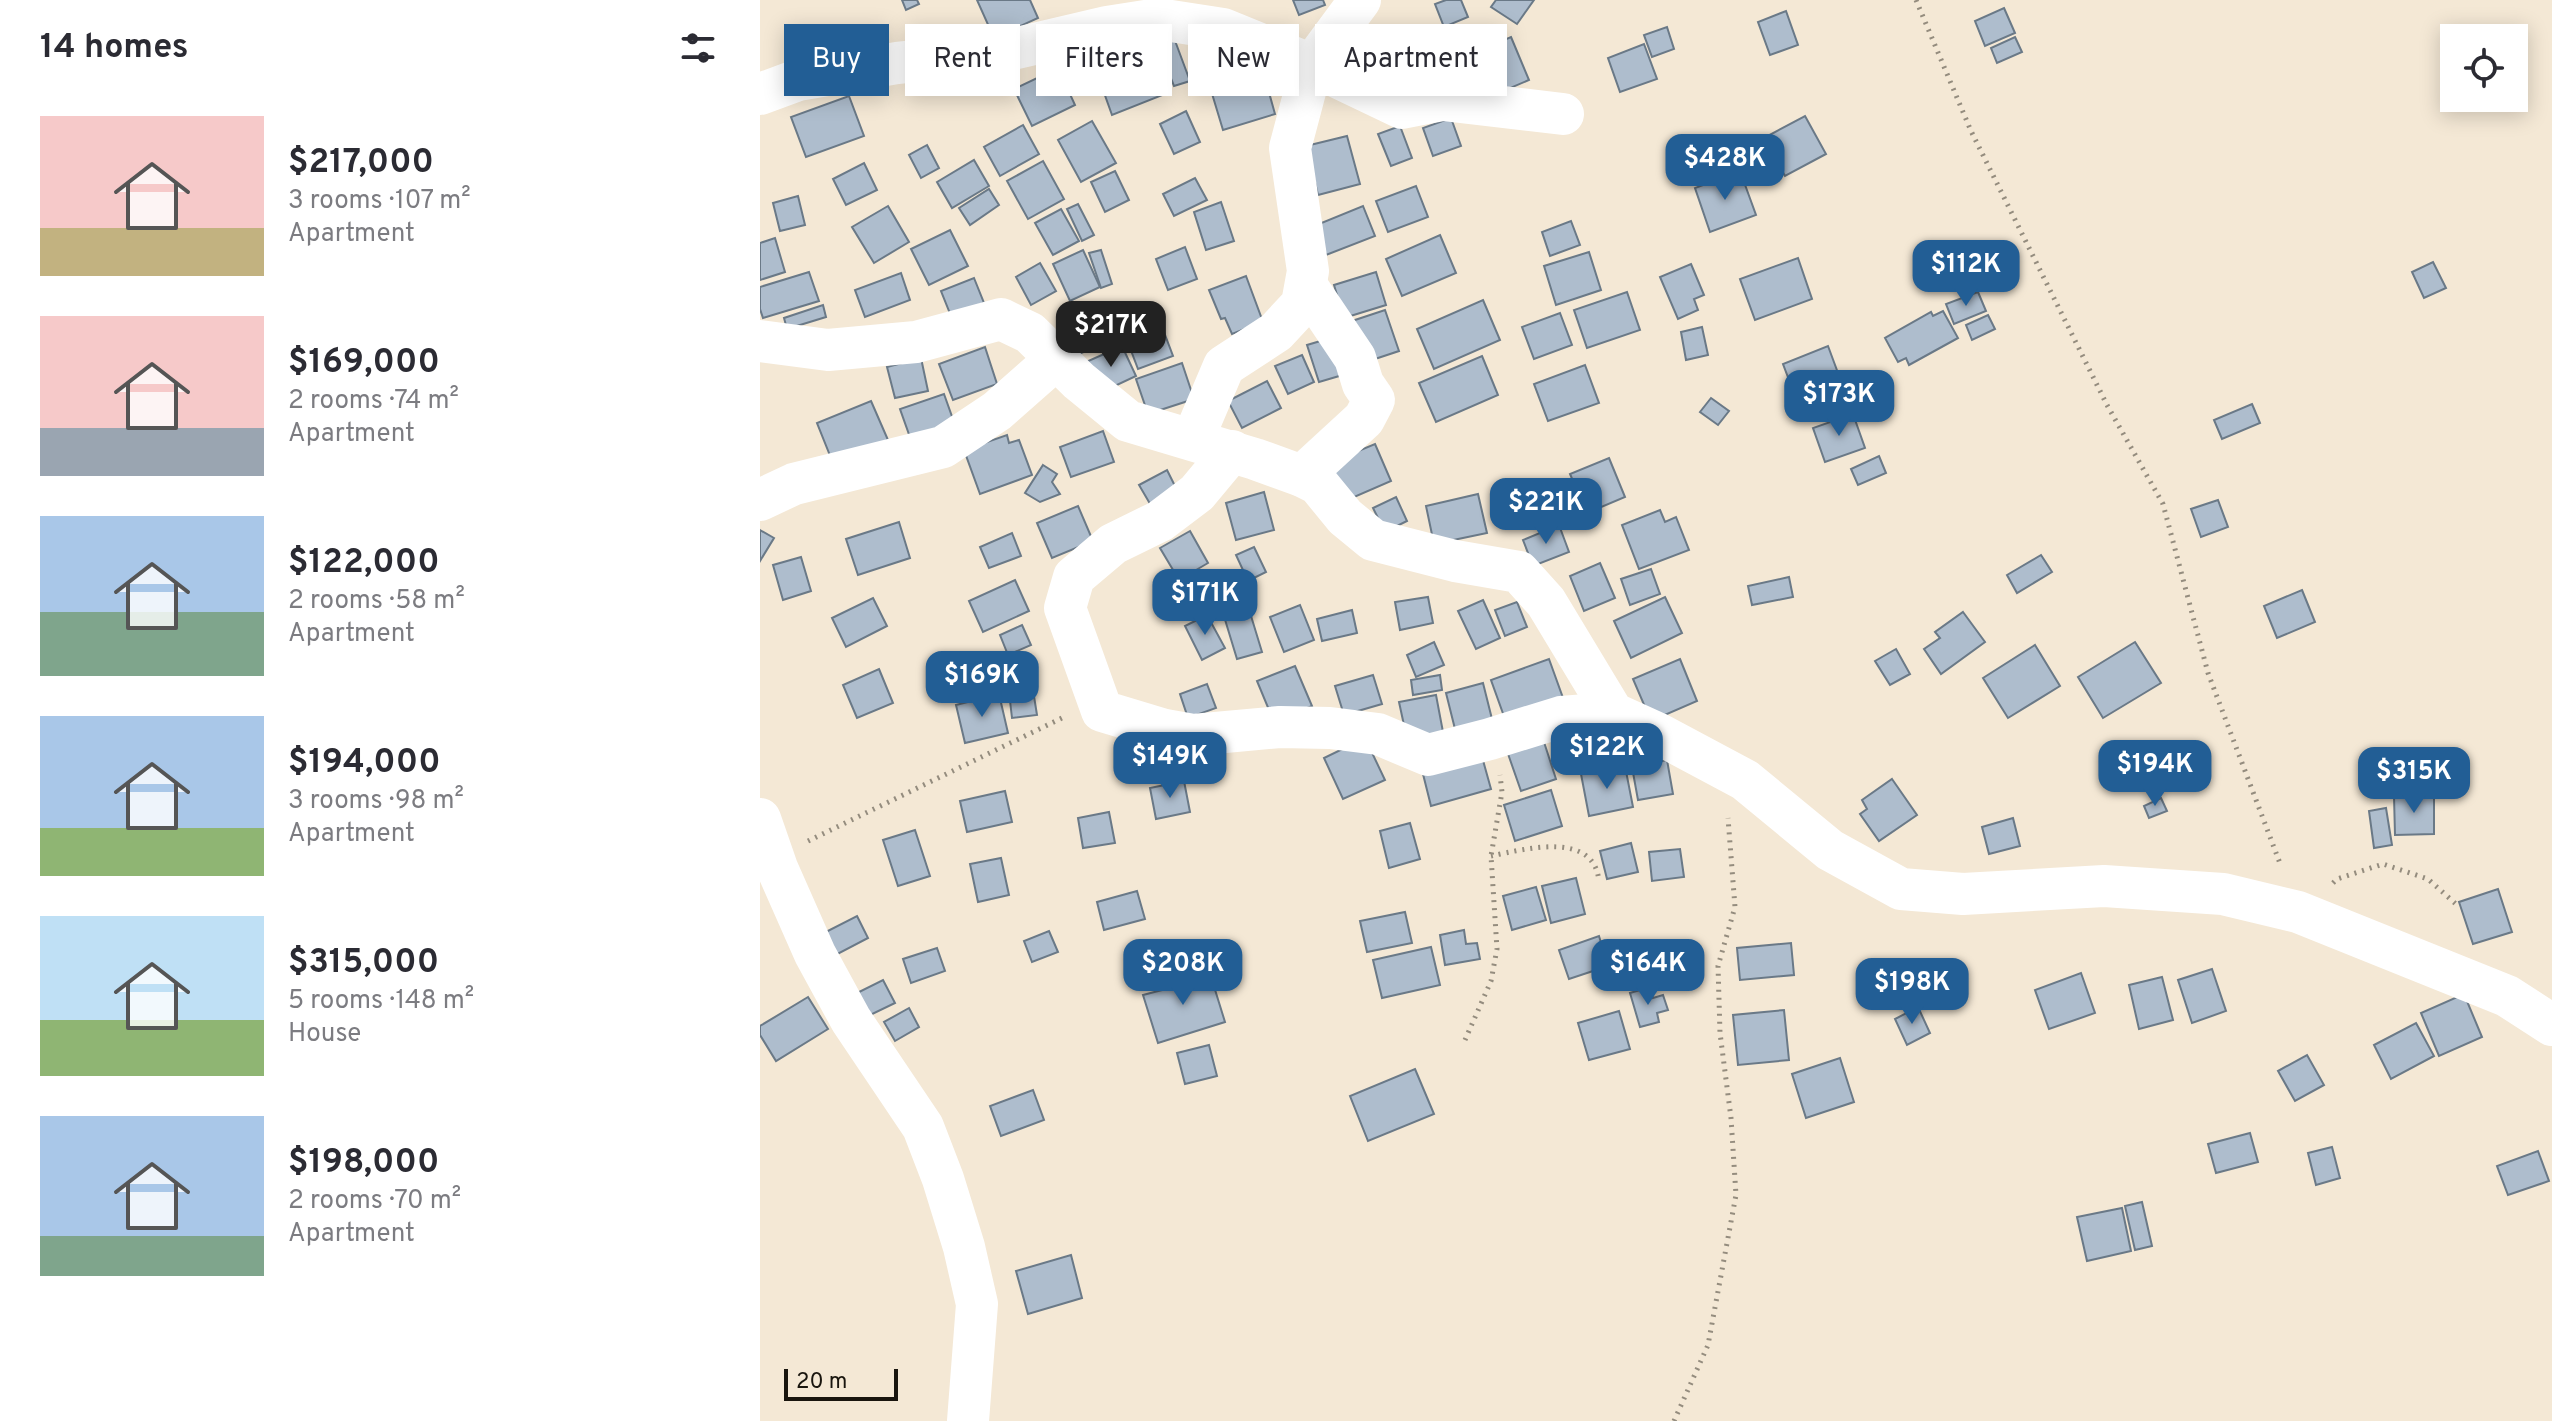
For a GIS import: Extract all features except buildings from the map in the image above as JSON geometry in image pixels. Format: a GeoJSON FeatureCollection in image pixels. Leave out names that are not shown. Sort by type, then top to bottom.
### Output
{"type":"FeatureCollection","features":[{"type":"Feature","properties":{"kind":"street"},"geometry":{"type":"LineString","coordinates":[[1360,0],[1312,65],[1290,148],[1308,271],[1302,304],[1276,332],[1224,366],[1212,445],[1197,493],[1160,521],[1113,544],[1074,577],[1065,608],[1102,711],[1193,735],[1280,727],[1342,729],[1378,734],[1428,755],[1561,717],[1613,713],[1745,780],[1830,850],[1901,889],[1963,894],[2104,886],[2223,894],[2298,912],[2507,996],[2552,1025]]}},
{"type":"Feature","properties":{"kind":"street"},"geometry":{"type":"LineString","coordinates":[[760,94],[798,80],[897,63],[1000,52],[1107,27],[1141,8],[1223,29],[1312,65],[1402,108],[1443,100],[1563,114]]}},
{"type":"Feature","properties":{"kind":"street"},"geometry":{"type":"LineString","coordinates":[[1302,476],[1364,419],[1374,400],[1363,384],[1355,358],[1306,285]]}},
{"type":"Feature","properties":{"kind":"street"},"geometry":{"type":"LineString","coordinates":[[760,341],[828,350],[916,342],[1001,319],[1030,333],[1128,421],[1212,445],[1302,476],[1318,484],[1345,517],[1373,540],[1455,561],[1519,572],[1546,602],[1613,713]]}},
{"type":"Feature","properties":{"kind":"street"},"geometry":{"type":"LineString","coordinates":[[760,500],[794,484],[943,447],[997,411],[1056,359]]}},
{"type":"Feature","properties":{"kind":"street"},"geometry":{"type":"LineString","coordinates":[[760,819],[773,858],[815,954],[851,1020],[923,1127],[943,1179],[964,1247],[977,1304],[968,1421]]}},
{"type":"Feature","properties":{"kind":"path"},"geometry":{"type":"LineString","coordinates":[[1916,0],[1971,131],[2107,405],[2163,504],[2208,673],[2298,912],[2337,879],[2383,864],[2428,879],[2457,905]]}},
{"type":"Feature","properties":{"kind":"path"},"geometry":{"type":"LineString","coordinates":[[773,858],[1063,717],[1102,711]]}},
{"type":"Feature","properties":{"kind":"path"},"geometry":{"type":"LineString","coordinates":[[1465,1040],[1491,981],[1497,949],[1491,856],[1502,792],[1490,739]]}},
{"type":"Feature","properties":{"kind":"path"},"geometry":{"type":"LineString","coordinates":[[1674,1421],[1708,1345],[1736,1195],[1719,1006],[1718,966],[1735,907],[1725,769]]}},
{"type":"Feature","properties":{"kind":"path"},"geometry":{"type":"LineString","coordinates":[[1491,856],[1527,848],[1553,846],[1572,849],[1592,859],[1598,869],[1599,882]]}}]}
